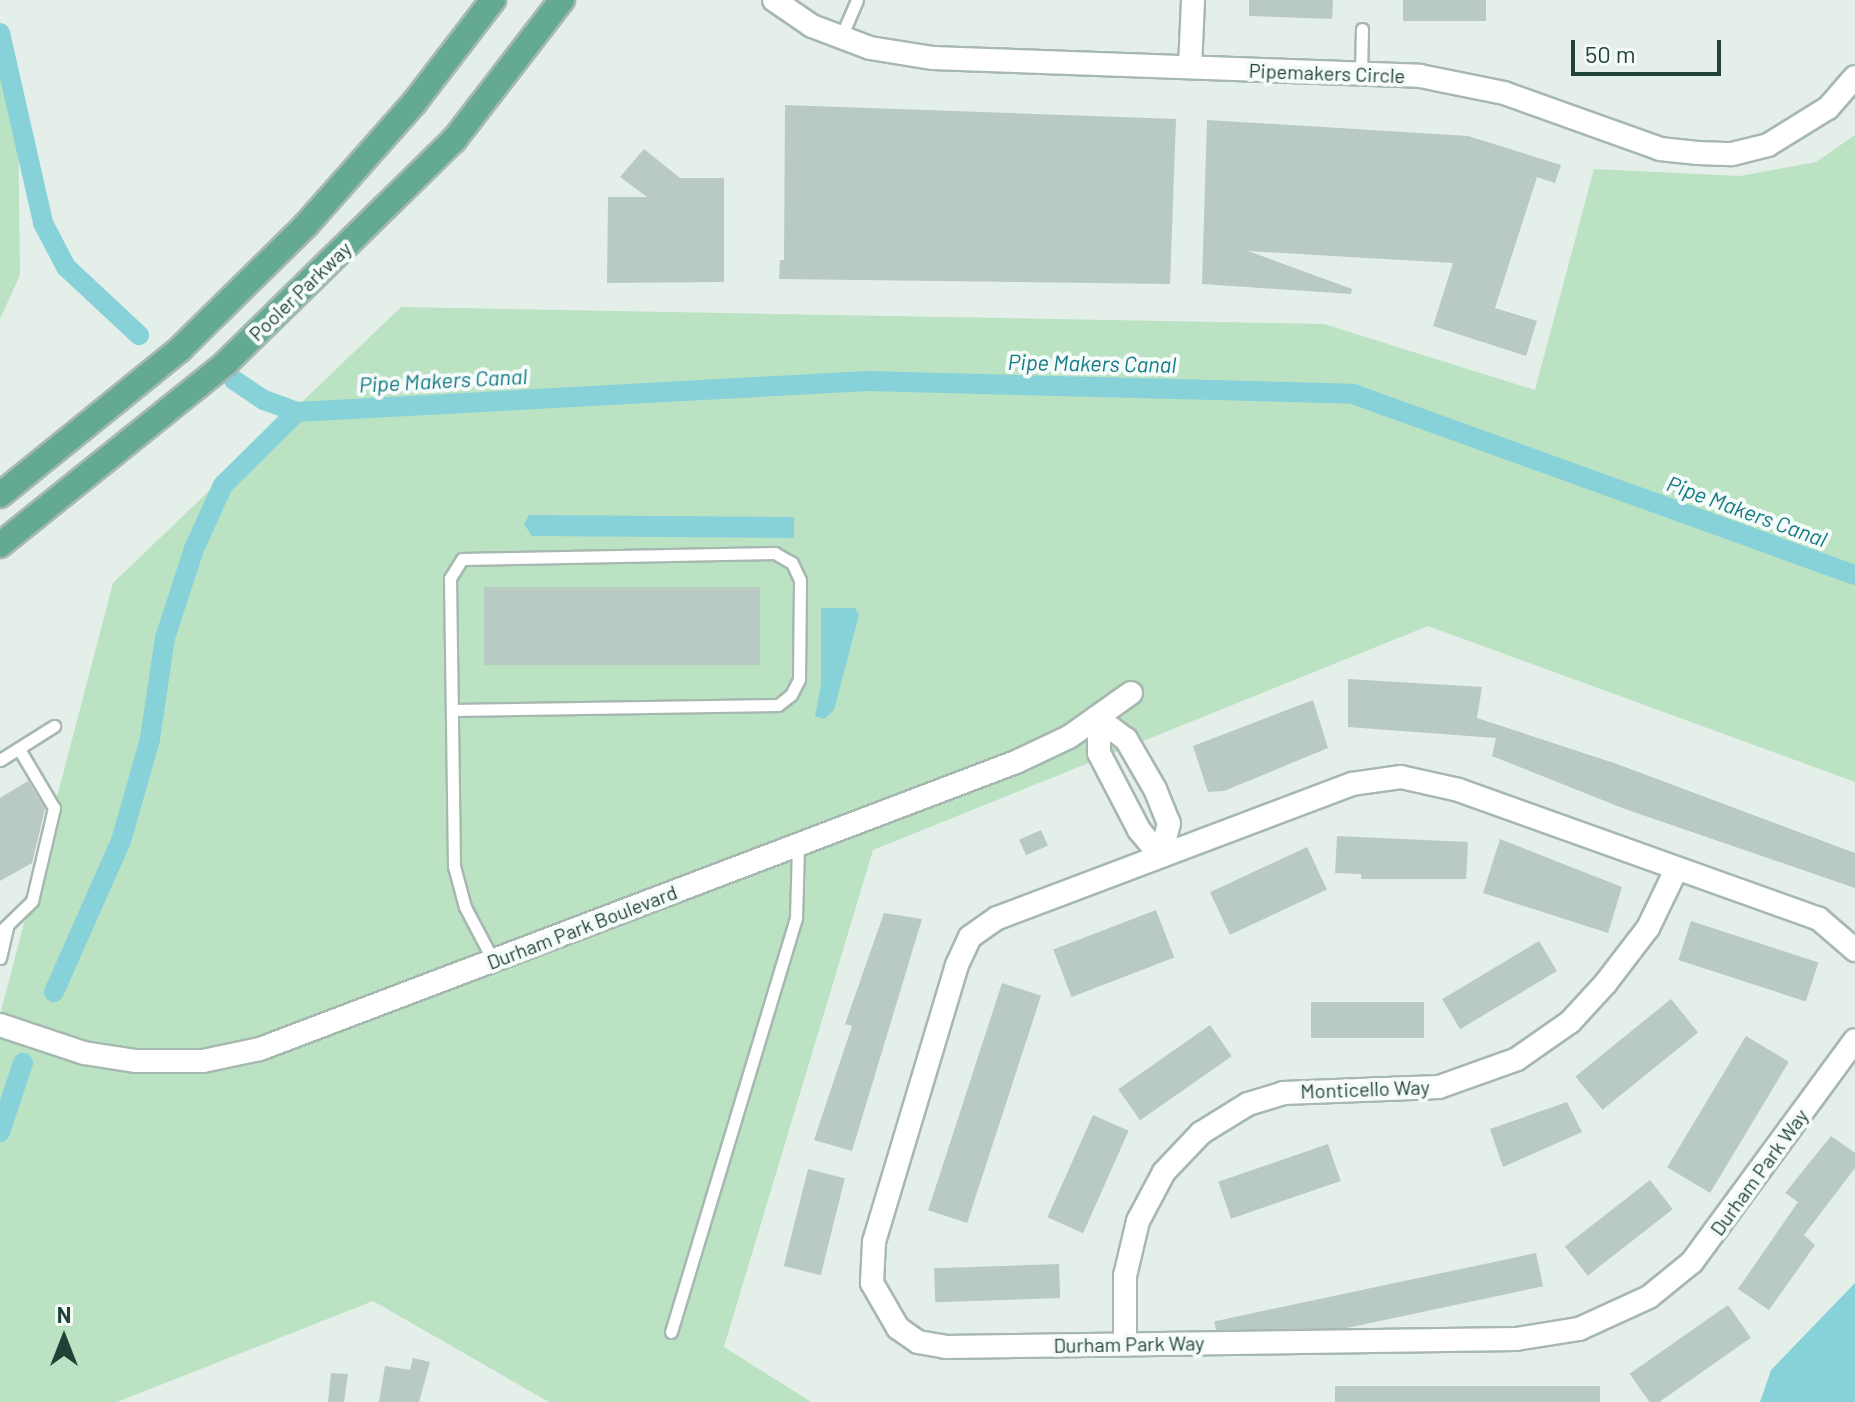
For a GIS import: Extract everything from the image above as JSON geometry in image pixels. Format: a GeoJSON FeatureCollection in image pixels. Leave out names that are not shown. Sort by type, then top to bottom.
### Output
{"type":"FeatureCollection","features":[{"type":"Feature","properties":{"kind":"main road"},"geometry":{"type":"LineString","coordinates":[[0,495],[180,349],[306,225],[414,103],[493,0]]}},
{"type":"Feature","properties":{"kind":"main road","name":"Pooler Parkway"},"geometry":{"type":"LineString","coordinates":[[0,545],[226,363],[454,140],[562,0]]}},
{"type":"Feature","properties":{"kind":"street","name":"Pipemakers Circle"},"geometry":{"type":"LineString","coordinates":[[774,0],[812,26],[841,37],[933,58],[1361,75],[1467,83],[1660,149],[1732,154],[1768,145],[1828,108],[1855,77]]}},
{"type":"Feature","properties":{"kind":"street"},"geometry":{"type":"LineString","coordinates":[[1190,67],[1193,0]]}},
{"type":"Feature","properties":{"kind":"street","name":"Durham Park Boulevard"},"geometry":{"type":"LineString","coordinates":[[4,1020],[98,1056],[203,1061],[260,1049],[1032,755],[1099,719],[1131,693]]}},
{"type":"Feature","properties":{"kind":"street"},"geometry":{"type":"LineString","coordinates":[[1099,719],[1126,739],[1143,766],[1169,823],[1161,856]]}},
{"type":"Feature","properties":{"kind":"street"},"geometry":{"type":"LineString","coordinates":[[1099,719],[1099,753],[1139,830],[1161,856]]}},
{"type":"Feature","properties":{"kind":"street"},"geometry":{"type":"LineString","coordinates":[[1116,781],[1143,766]]}},
{"type":"Feature","properties":{"kind":"street","name":"Durham Park Way"},"geometry":{"type":"LineString","coordinates":[[1855,950],[1819,919],[1459,790],[1401,777],[1352,784],[997,918],[965,944],[870,1256],[872,1283],[882,1308],[918,1342],[945,1347],[1516,1339],[1599,1323],[1649,1297],[1692,1262],[1855,1040]]}},
{"type":"Feature","properties":{"kind":"street","name":"Monticello Way"},"geometry":{"type":"LineString","coordinates":[[1125,1344],[1125,1276],[1135,1230],[1154,1188],[1186,1146],[1232,1112],[1283,1093],[1439,1087],[1517,1059],[1570,1022],[1605,984],[1648,928],[1676,870]]}},
{"type":"Feature","properties":{"kind":"lane"},"geometry":{"type":"LineString","coordinates":[[841,37],[857,0]]}},
{"type":"Feature","properties":{"kind":"lane"},"geometry":{"type":"LineString","coordinates":[[1361,75],[1362,29]]}},
{"type":"Feature","properties":{"kind":"lane"},"geometry":{"type":"LineString","coordinates":[[452,710],[778,705],[791,695],[799,679],[800,580],[792,563],[775,553],[462,559],[450,578],[454,866],[465,907],[493,960]]}},
{"type":"Feature","properties":{"kind":"lane"},"geometry":{"type":"LineString","coordinates":[[0,760],[54,726]]}},
{"type":"Feature","properties":{"kind":"lane"},"geometry":{"type":"LineString","coordinates":[[0,958],[4,930],[32,901],[54,808],[19,749]]}},
{"type":"Feature","properties":{"kind":"lane"},"geometry":{"type":"LineString","coordinates":[[671,1332],[796,918],[798,845]]}},
{"type":"Feature","properties":{"kind":"green space"},"geometry":{"type":"Polygon","coordinates":[[[0,39],[18,115],[20,275],[0,319],[0,39]]]}},
{"type":"Feature","properties":{"kind":"green space"},"geometry":{"type":"Polygon","coordinates":[[[1855,135],[1855,782],[1428,626],[873,850],[724,1347],[811,1402],[549,1402],[373,1301],[117,1402],[0,1402],[0,1015],[113,583],[401,307],[1324,324],[1535,390],[1594,169],[1740,176],[1816,162],[1855,135]]]}},
{"type":"Feature","properties":{"kind":"water"},"geometry":{"type":"Polygon","coordinates":[[[529,515],[794,517],[794,538],[532,536],[524,524],[529,515]]]}},
{"type":"Feature","properties":{"kind":"water"},"geometry":{"type":"Polygon","coordinates":[[[821,608],[855,608],[859,615],[834,710],[824,719],[815,716],[821,685],[821,608]]]}},
{"type":"Feature","properties":{"kind":"water"},"geometry":{"type":"Polygon","coordinates":[[[1855,1283],[1855,1402],[1760,1402],[1771,1370],[1855,1283]]]}},
{"type":"Feature","properties":{"kind":"building"},"geometry":{"type":"Polygon","coordinates":[[[1249,0],[1333,0],[1332,19],[1249,16],[1249,0]]]}},
{"type":"Feature","properties":{"kind":"building"},"geometry":{"type":"Polygon","coordinates":[[[1403,0],[1486,0],[1486,21],[1403,21],[1403,0]]]}},
{"type":"Feature","properties":{"kind":"building"},"geometry":{"type":"Polygon","coordinates":[[[785,105],[1176,119],[1170,284],[779,279],[780,260],[784,260],[785,105]]]}},
{"type":"Feature","properties":{"kind":"building"},"geometry":{"type":"Polygon","coordinates":[[[1207,120],[1468,136],[1561,165],[1555,183],[1537,177],[1495,308],[1537,321],[1526,356],[1433,326],[1453,263],[1248,251],[1352,289],[1351,294],[1202,284],[1207,120]]]}},
{"type":"Feature","properties":{"kind":"building"},"geometry":{"type":"Polygon","coordinates":[[[644,149],[680,178],[724,178],[724,282],[607,283],[608,197],[647,197],[620,177],[644,149]]]}},
{"type":"Feature","properties":{"kind":"building"},"geometry":{"type":"Polygon","coordinates":[[[484,587],[760,587],[760,665],[484,665],[484,587]]]}},
{"type":"Feature","properties":{"kind":"building"},"geometry":{"type":"Polygon","coordinates":[[[1348,679],[1482,687],[1477,718],[1617,764],[1855,853],[1855,888],[1625,809],[1492,756],[1496,738],[1348,727],[1348,679]]]}},
{"type":"Feature","properties":{"kind":"building"},"geometry":{"type":"Polygon","coordinates":[[[1313,700],[1328,748],[1224,791],[1208,792],[1193,746],[1313,700]]]}},
{"type":"Feature","properties":{"kind":"building"},"geometry":{"type":"Polygon","coordinates":[[[28,781],[45,809],[32,863],[0,881],[0,798],[28,781]]]}},
{"type":"Feature","properties":{"kind":"building"},"geometry":{"type":"Polygon","coordinates":[[[1041,830],[1048,846],[1026,855],[1019,840],[1041,830]]]}},
{"type":"Feature","properties":{"kind":"building"},"geometry":{"type":"Polygon","coordinates":[[[1337,836],[1468,842],[1466,879],[1361,879],[1361,874],[1335,873],[1337,836]]]}},
{"type":"Feature","properties":{"kind":"building"},"geometry":{"type":"Polygon","coordinates":[[[1500,839],[1622,887],[1608,933],[1483,893],[1500,839]]]}},
{"type":"Feature","properties":{"kind":"building"},"geometry":{"type":"Polygon","coordinates":[[[1307,847],[1327,890],[1230,935],[1210,892],[1307,847]]]}},
{"type":"Feature","properties":{"kind":"building"},"geometry":{"type":"Polygon","coordinates":[[[1156,910],[1174,958],[1072,997],[1053,949],[1156,910]]]}},
{"type":"Feature","properties":{"kind":"building"},"geometry":{"type":"Polygon","coordinates":[[[884,913],[922,919],[852,1151],[814,1140],[852,1026],[845,1024],[884,913]]]}},
{"type":"Feature","properties":{"kind":"building"},"geometry":{"type":"Polygon","coordinates":[[[1691,921],[1818,962],[1806,1001],[1678,960],[1691,921]]]}},
{"type":"Feature","properties":{"kind":"building"},"geometry":{"type":"Polygon","coordinates":[[[1539,941],[1557,971],[1460,1029],[1442,999],[1539,941]]]}},
{"type":"Feature","properties":{"kind":"building"},"geometry":{"type":"Polygon","coordinates":[[[1002,983],[1041,996],[967,1223],[928,1210],[1002,983]]]}},
{"type":"Feature","properties":{"kind":"building"},"geometry":{"type":"Polygon","coordinates":[[[1671,999],[1698,1032],[1602,1110],[1575,1076],[1671,999]]]}},
{"type":"Feature","properties":{"kind":"building"},"geometry":{"type":"Polygon","coordinates":[[[1311,1002],[1424,1002],[1424,1038],[1311,1038],[1311,1002]]]}},
{"type":"Feature","properties":{"kind":"building"},"geometry":{"type":"Polygon","coordinates":[[[1210,1025],[1232,1056],[1140,1120],[1118,1089],[1210,1025]]]}},
{"type":"Feature","properties":{"kind":"building"},"geometry":{"type":"Polygon","coordinates":[[[1746,1036],[1789,1062],[1710,1193],[1667,1167],[1746,1036]]]}},
{"type":"Feature","properties":{"kind":"building"},"geometry":{"type":"Polygon","coordinates":[[[1567,1102],[1582,1132],[1503,1167],[1490,1129],[1567,1102]]]}},
{"type":"Feature","properties":{"kind":"building"},"geometry":{"type":"Polygon","coordinates":[[[1093,1115],[1129,1131],[1083,1233],[1047,1217],[1093,1115]]]}},
{"type":"Feature","properties":{"kind":"building"},"geometry":{"type":"Polygon","coordinates":[[[1831,1136],[1855,1153],[1855,1168],[1804,1235],[1815,1245],[1769,1310],[1738,1289],[1798,1202],[1785,1193],[1831,1136]]]}},
{"type":"Feature","properties":{"kind":"building"},"geometry":{"type":"Polygon","coordinates":[[[1328,1144],[1341,1181],[1231,1219],[1218,1182],[1328,1144]]]}},
{"type":"Feature","properties":{"kind":"building"},"geometry":{"type":"Polygon","coordinates":[[[808,1169],[845,1178],[821,1275],[784,1266],[808,1169]]]}},
{"type":"Feature","properties":{"kind":"building"},"geometry":{"type":"Polygon","coordinates":[[[1650,1180],[1673,1209],[1588,1276],[1565,1246],[1650,1180]]]}},
{"type":"Feature","properties":{"kind":"building"},"geometry":{"type":"Polygon","coordinates":[[[1536,1253],[1543,1286],[1221,1355],[1214,1321],[1536,1253]]]}},
{"type":"Feature","properties":{"kind":"building"},"geometry":{"type":"Polygon","coordinates":[[[1059,1264],[1060,1298],[935,1302],[934,1268],[1059,1264]]]}},
{"type":"Feature","properties":{"kind":"building"},"geometry":{"type":"Polygon","coordinates":[[[1728,1305],[1751,1338],[1659,1402],[1649,1402],[1630,1374],[1728,1305]]]}},
{"type":"Feature","properties":{"kind":"building"},"geometry":{"type":"Polygon","coordinates":[[[413,1358],[430,1362],[419,1402],[379,1402],[385,1366],[410,1370],[413,1358]]]}},
{"type":"Feature","properties":{"kind":"building"},"geometry":{"type":"Polygon","coordinates":[[[331,1373],[348,1374],[344,1402],[328,1402],[331,1373]]]}},
{"type":"Feature","properties":{"kind":"building"},"geometry":{"type":"Polygon","coordinates":[[[1335,1386],[1600,1386],[1600,1402],[1335,1402],[1335,1386]]]}},
{"type":"Feature","properties":{"kind":"waterway"},"geometry":{"type":"LineString","coordinates":[[0,33],[43,223],[66,267],[139,335]]}},
{"type":"Feature","properties":{"kind":"waterway","name":"Pipe Makers Canal"},"geometry":{"type":"LineString","coordinates":[[234,380],[264,400],[297,412],[867,381],[1353,394],[1855,575]]}},
{"type":"Feature","properties":{"kind":"waterway"},"geometry":{"type":"LineString","coordinates":[[54,992],[121,841],[150,739],[165,638],[194,549],[223,485],[297,412]]}},
{"type":"Feature","properties":{"kind":"waterway"},"geometry":{"type":"LineString","coordinates":[[0,1132],[23,1063]]}}]}
